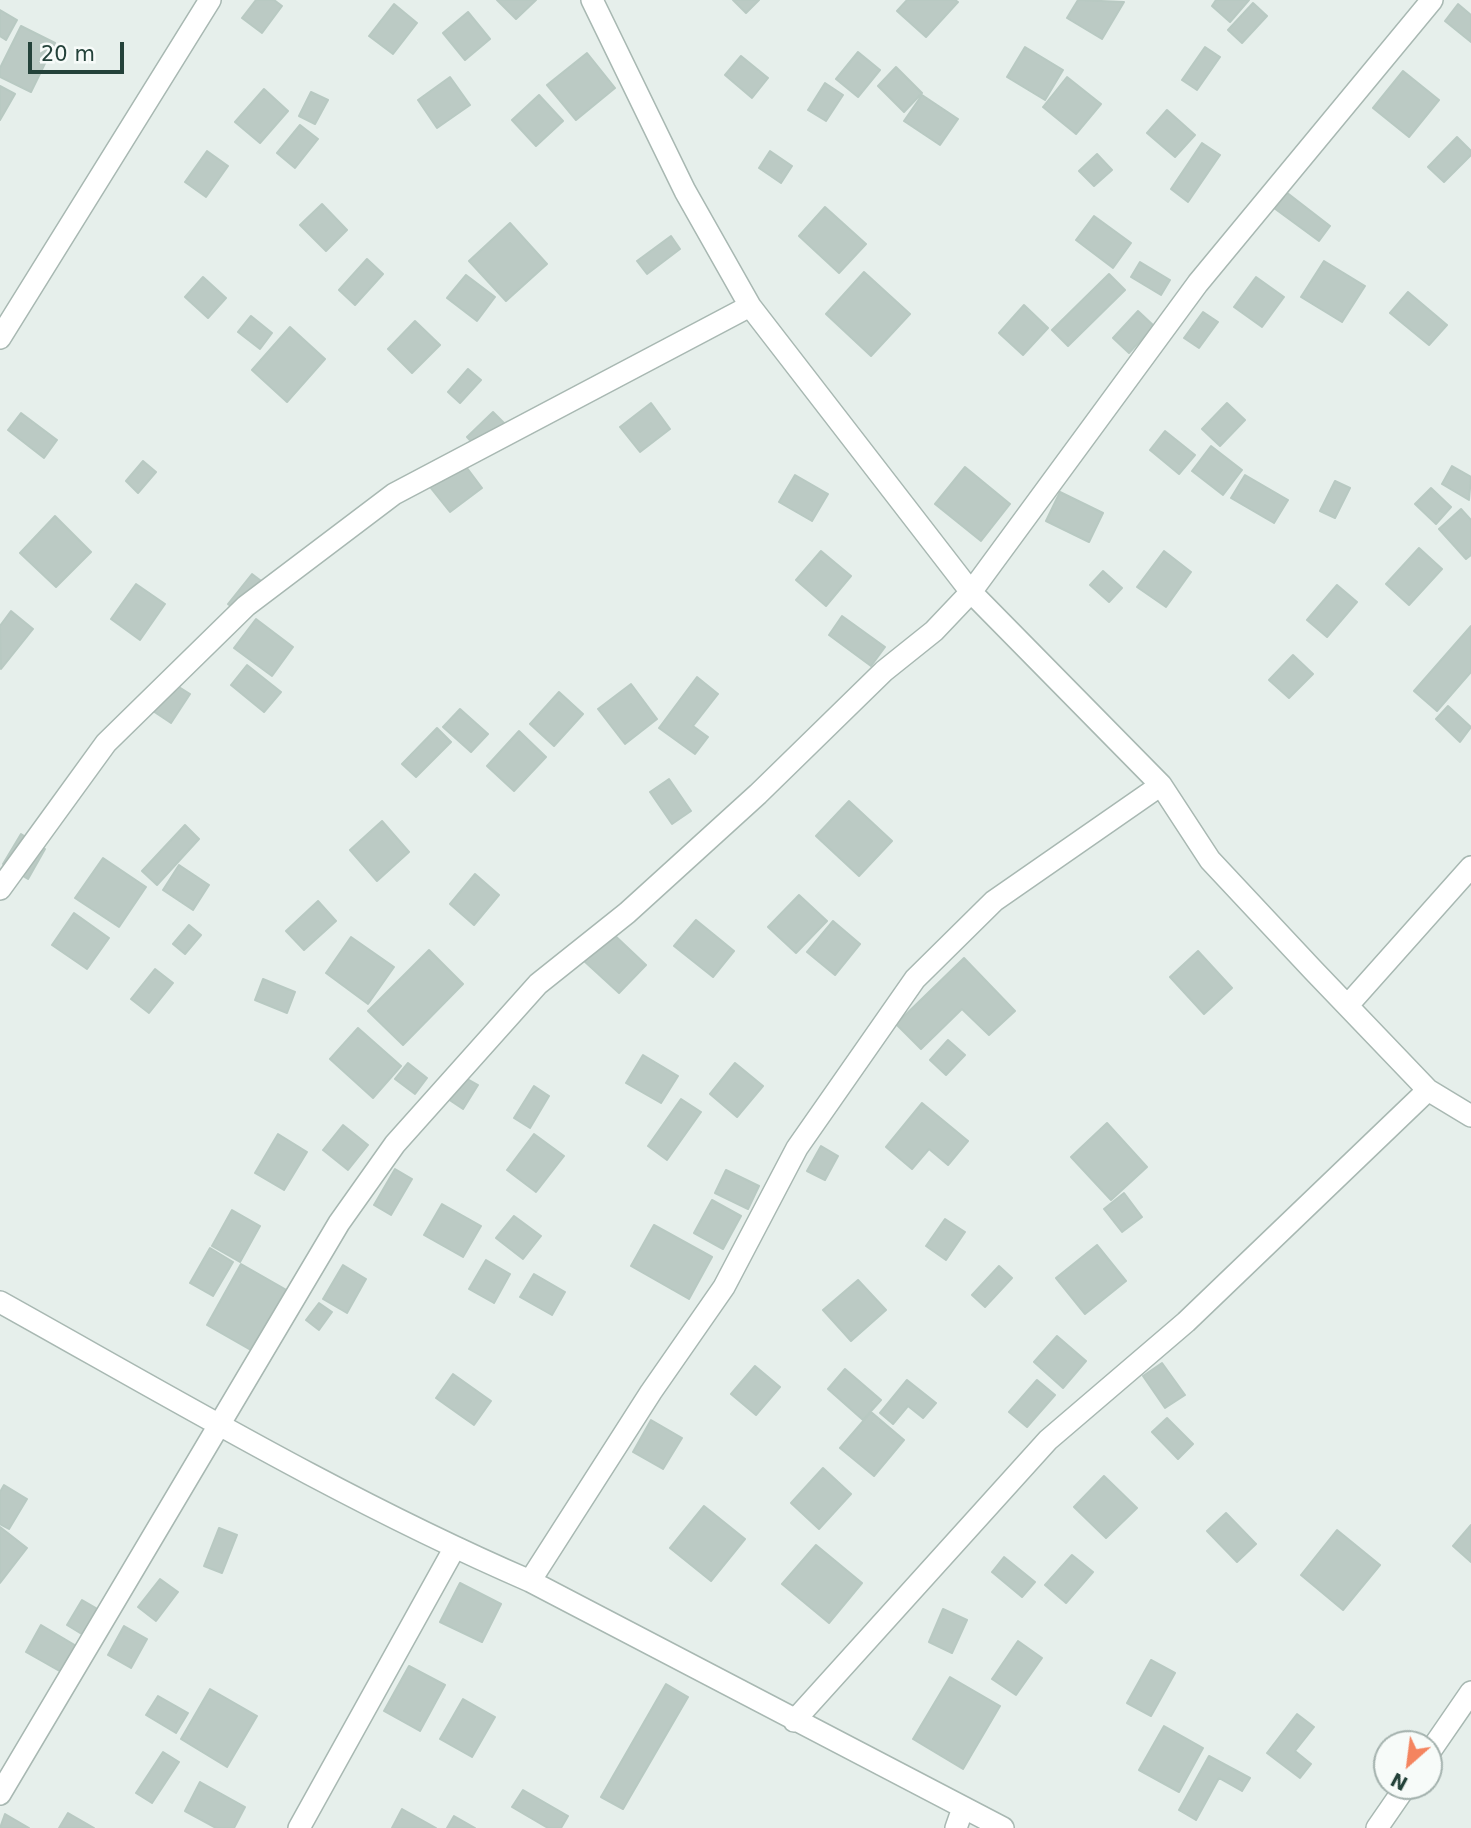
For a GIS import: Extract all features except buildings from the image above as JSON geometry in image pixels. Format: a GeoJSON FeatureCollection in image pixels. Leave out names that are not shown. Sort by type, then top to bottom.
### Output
{"type":"FeatureCollection","features":[{"type":"Feature","properties":{"kind":"street"},"geometry":{"type":"LineString","coordinates":[[0,338],[210,0]]}},
{"type":"Feature","properties":{"kind":"street"},"geometry":{"type":"LineString","coordinates":[[592,0],[685,191],[750,306],[971,592],[1161,785],[1210,860],[1428,1090],[1471,1116]]}},
{"type":"Feature","properties":{"kind":"street"},"geometry":{"type":"LineString","coordinates":[[0,1794],[339,1223],[395,1144],[538,984],[637,904],[758,794],[884,671],[934,631],[971,592],[1198,283],[1432,0]]}},
{"type":"Feature","properties":{"kind":"street"},"geometry":{"type":"LineString","coordinates":[[0,889],[106,743],[246,606],[394,494],[750,306]]}},
{"type":"Feature","properties":{"kind":"street"},"geometry":{"type":"LineString","coordinates":[[530,1581],[651,1392],[724,1287],[797,1148],[915,979],[994,901],[1161,785]]}},
{"type":"Feature","properties":{"kind":"street"},"geometry":{"type":"LineString","coordinates":[[1348,1005],[1471,867]]}},
{"type":"Feature","properties":{"kind":"street"},"geometry":{"type":"LineString","coordinates":[[794,1721],[1048,1440],[1186,1322],[1428,1090]]}},
{"type":"Feature","properties":{"kind":"street"},"geometry":{"type":"LineString","coordinates":[[0,1302],[219,1424],[454,1549],[530,1581],[1003,1828]]}},
{"type":"Feature","properties":{"kind":"street"},"geometry":{"type":"LineString","coordinates":[[299,1828],[454,1549]]}},
{"type":"Feature","properties":{"kind":"street"},"geometry":{"type":"LineString","coordinates":[[1443,1733],[1471,1692]]}},
{"type":"Feature","properties":{"kind":"street"},"geometry":{"type":"LineString","coordinates":[[1377,1828],[1396,1800]]}},
{"type":"Feature","properties":{"kind":"street"},"geometry":{"type":"LineString","coordinates":[[956,1828],[963,1808]]}}]}
